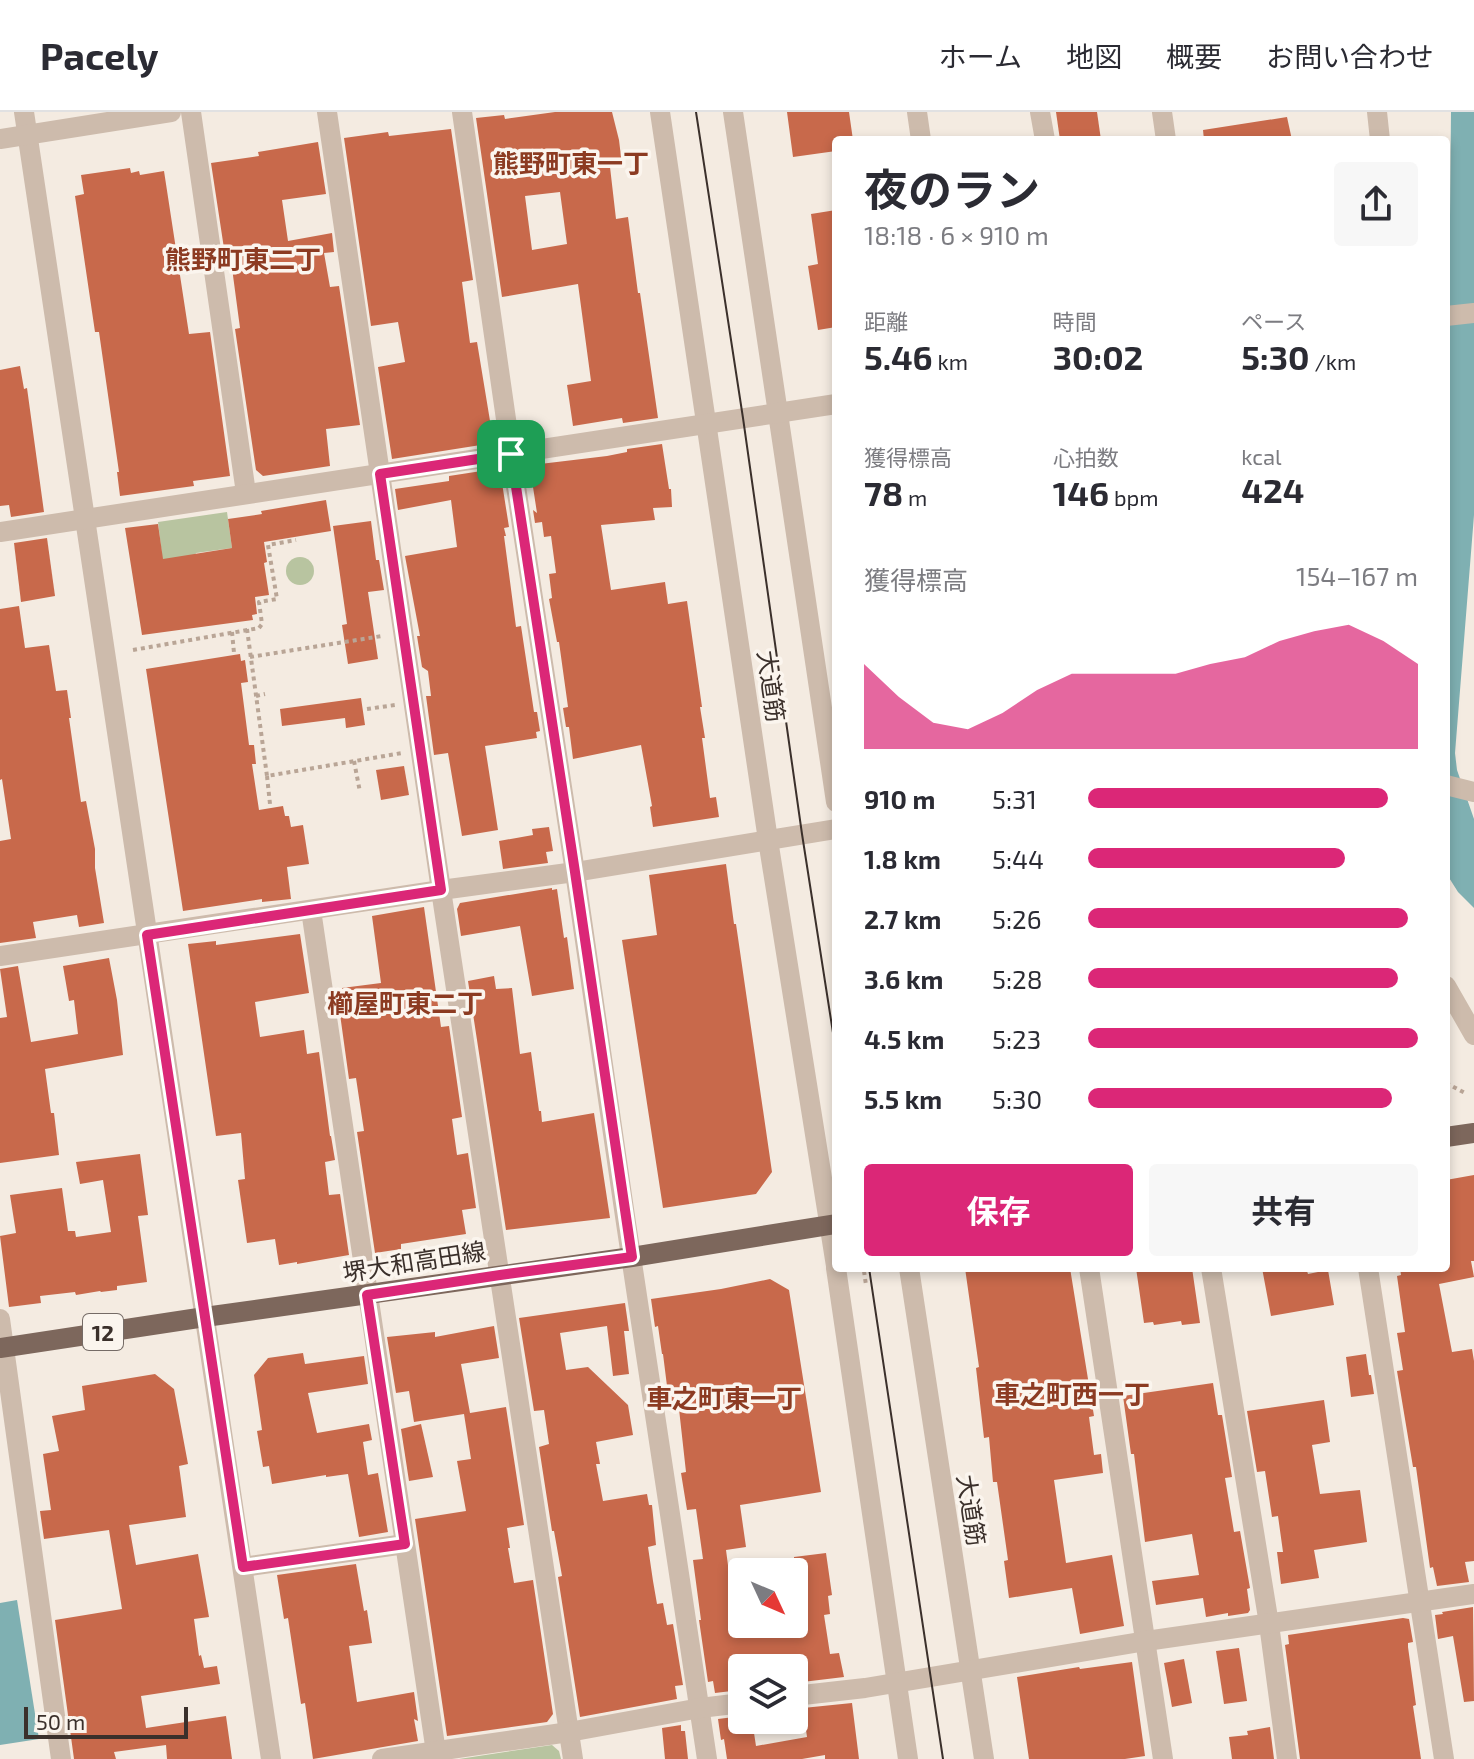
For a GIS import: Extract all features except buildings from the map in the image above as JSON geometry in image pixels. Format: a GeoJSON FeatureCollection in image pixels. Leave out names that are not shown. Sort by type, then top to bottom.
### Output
{"type":"FeatureCollection","features":[{"type":"Feature","properties":{"kind":"main road"},"geometry":{"type":"LineString","coordinates":[[1450,1136],[1474,1133]]}},
{"type":"Feature","properties":{"kind":"main road","name":"堺大和高田線"},"geometry":{"type":"LineString","coordinates":[[2,1348],[632,1257],[832,1224]]}},
{"type":"Feature","properties":{"kind":"street"},"geometry":{"type":"LineString","coordinates":[[24,112],[271,1759]]}},
{"type":"Feature","properties":{"kind":"street"},"geometry":{"type":"LineString","coordinates":[[0,139],[171,112]]}},
{"type":"Feature","properties":{"kind":"street"},"geometry":{"type":"LineString","coordinates":[[191,112],[246,493]]}},
{"type":"Feature","properties":{"kind":"street"},"geometry":{"type":"LineString","coordinates":[[327,112],[573,1759]]}},
{"type":"Feature","properties":{"kind":"street"},"geometry":{"type":"LineString","coordinates":[[462,112],[707,1759]]}},
{"type":"Feature","properties":{"kind":"street","name":"大道筋"},"geometry":{"type":"LineString","coordinates":[[660,112],[768,840],[832,1218]]}},
{"type":"Feature","properties":{"kind":"street","name":"大道筋"},"geometry":{"type":"LineString","coordinates":[[733,112],[832,775]]}},
{"type":"Feature","properties":{"kind":"street"},"geometry":{"type":"LineString","coordinates":[[1040,112],[1044,136]]}},
{"type":"Feature","properties":{"kind":"street"},"geometry":{"type":"LineString","coordinates":[[1162,112],[1165,136]]}},
{"type":"Feature","properties":{"kind":"street"},"geometry":{"type":"LineString","coordinates":[[1377,112],[1380,136]]}},
{"type":"Feature","properties":{"kind":"street"},"geometry":{"type":"LineString","coordinates":[[1450,316],[1474,313]]}},
{"type":"Feature","properties":{"kind":"street"},"geometry":{"type":"LineString","coordinates":[[0,532],[832,405]]}},
{"type":"Feature","properties":{"kind":"street"},"geometry":{"type":"LineString","coordinates":[[1450,786],[1474,792]]}},
{"type":"Feature","properties":{"kind":"street"},"geometry":{"type":"LineString","coordinates":[[0,956],[575,872],[832,830]]}},
{"type":"Feature","properties":{"kind":"street"},"geometry":{"type":"LineString","coordinates":[[311,910],[436,1755]]}},
{"type":"Feature","properties":{"kind":"street"},"geometry":{"type":"LineString","coordinates":[[1450,993],[1474,1035]]}},
{"type":"Feature","properties":{"kind":"street","name":"大道筋"},"geometry":{"type":"LineString","coordinates":[[837,1272],[908,1759]]}},
{"type":"Feature","properties":{"kind":"street","name":"大道筋"},"geometry":{"type":"LineString","coordinates":[[910,1272],[984,1759]]}},
{"type":"Feature","properties":{"kind":"street"},"geometry":{"type":"LineString","coordinates":[[1090,1272],[1163,1759]]}},
{"type":"Feature","properties":{"kind":"street"},"geometry":{"type":"LineString","coordinates":[[1212,1272],[1269,1624],[1287,1759]]}},
{"type":"Feature","properties":{"kind":"street"},"geometry":{"type":"LineString","coordinates":[[1369,1272],[1444,1759]]}},
{"type":"Feature","properties":{"kind":"street"},"geometry":{"type":"LineString","coordinates":[[0,1319],[61,1759]]}},
{"type":"Feature","properties":{"kind":"street"},"geometry":{"type":"LineString","coordinates":[[243,1567],[405,1544]]}},
{"type":"Feature","properties":{"kind":"street"},"geometry":{"type":"LineString","coordinates":[[808,1694],[1474,1594]]}},
{"type":"Feature","properties":{"kind":"street"},"geometry":{"type":"LineString","coordinates":[[382,1759],[436,1755],[728,1705]]}},
{"type":"Feature","properties":{"kind":"path"},"geometry":{"type":"LineString","coordinates":[[133,650],[259,628],[262,624],[259,602],[277,599],[268,545],[296,540]]}},
{"type":"Feature","properties":{"kind":"path"},"geometry":{"type":"LineString","coordinates":[[247,629],[270,804]]}},
{"type":"Feature","properties":{"kind":"path"},"geometry":{"type":"LineString","coordinates":[[232,632],[234,653]]}},
{"type":"Feature","properties":{"kind":"path"},"geometry":{"type":"LineString","coordinates":[[250,657],[388,635]]}},
{"type":"Feature","properties":{"kind":"path"},"geometry":{"type":"LineString","coordinates":[[256,696],[265,694]]}},
{"type":"Feature","properties":{"kind":"path"},"geometry":{"type":"LineString","coordinates":[[367,709],[413,702]]}},
{"type":"Feature","properties":{"kind":"path"},"geometry":{"type":"LineString","coordinates":[[267,776],[421,751]]}},
{"type":"Feature","properties":{"kind":"path"},"geometry":{"type":"LineString","coordinates":[[354,761],[360,792]]}},
{"type":"Feature","properties":{"kind":"path"},"geometry":{"type":"LineString","coordinates":[[1450,1085],[1465,1093]]}},
{"type":"Feature","properties":{"kind":"path"},"geometry":{"type":"LineString","coordinates":[[864,1272],[866,1285]]}},
{"type":"Feature","properties":{"kind":"green space"},"geometry":{"type":"Polygon","coordinates":[[[227,512],[232,548],[196,553],[170,603],[138,608],[131,559],[162,555],[158,522],[227,512]]]}},
{"type":"Feature","properties":{"kind":"green space"},"geometry":{"type":"Polygon","coordinates":[[[300,557],[310,561],[314,571],[310,581],[300,585],[290,581],[286,571],[290,561],[300,557]]]}},
{"type":"Feature","properties":{"kind":"green space"},"geometry":{"type":"Polygon","coordinates":[[[552,1745],[559,1751],[561,1759],[459,1759],[552,1745]]]}},
{"type":"Feature","properties":{"kind":"water"},"geometry":{"type":"Polygon","coordinates":[[[1451,112],[1474,112],[1474,515],[1455,753],[1457,770],[1474,819],[1474,908],[1450,879],[1451,112]]]}},
{"type":"Feature","properties":{"kind":"water"},"geometry":{"type":"Polygon","coordinates":[[[17,1600],[39,1739],[0,1745],[0,1603],[17,1600]]]}},
{"type":"Feature","properties":{"kind":"tram line"},"geometry":{"type":"LineString","coordinates":[[696,112],[832,1026]]}},
{"type":"Feature","properties":{"kind":"tram line"},"geometry":{"type":"LineString","coordinates":[[870,1272],[943,1759]]}},
{"type":"Feature","properties":{"kind":"district","name":"熊野町東一丁"},"geometry":{"type":"Point","coordinates":[571,162]}},
{"type":"Feature","properties":{"kind":"district","name":"熊野町東二丁"},"geometry":{"type":"Point","coordinates":[243,258]}},
{"type":"Feature","properties":{"kind":"district","name":"櫛屋町東二丁"},"geometry":{"type":"Point","coordinates":[405,1002]}},
{"type":"Feature","properties":{"kind":"district","name":"車之町西一丁"},"geometry":{"type":"Point","coordinates":[1072,1393]}},
{"type":"Feature","properties":{"kind":"district","name":"車之町東一丁"},"geometry":{"type":"Point","coordinates":[724,1397]}},
{"type":"Feature","properties":{"kind":"route"},"geometry":{"type":"LineString","coordinates":[[511,454],[632,1257],[367,1295],[405,1544],[243,1567],[147,935],[441,890],[380,474],[511,454]]}}]}
